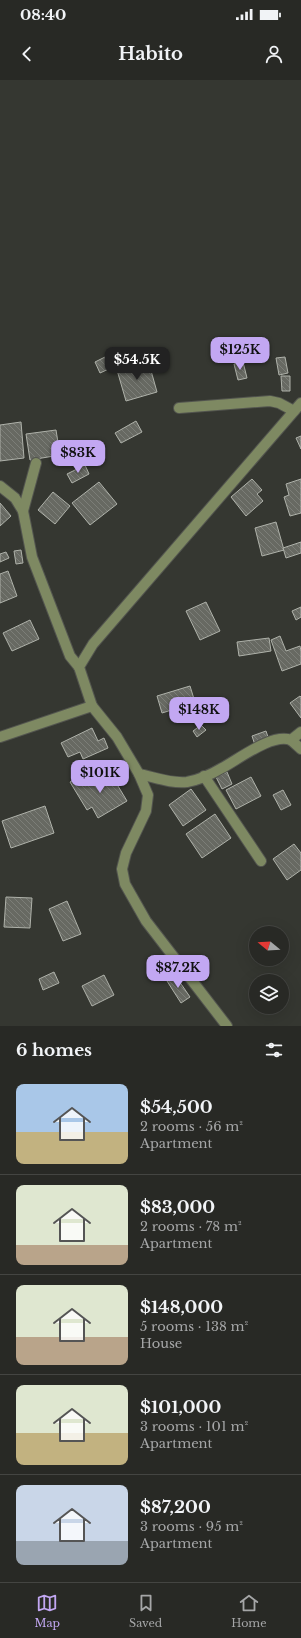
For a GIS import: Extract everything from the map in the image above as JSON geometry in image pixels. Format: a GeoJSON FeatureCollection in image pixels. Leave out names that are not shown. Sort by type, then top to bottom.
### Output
{"type":"FeatureCollection","features":[{"type":"Feature","properties":{"kind":"street"},"geometry":{"type":"LineString","coordinates":[[179,408],[270,401],[279,403],[294,411]]}},
{"type":"Feature","properties":{"kind":"street"},"geometry":{"type":"LineString","coordinates":[[79,667],[93,644],[301,403]]}},
{"type":"Feature","properties":{"kind":"street"},"geometry":{"type":"LineString","coordinates":[[23,511],[36,463]]}},
{"type":"Feature","properties":{"kind":"street"},"geometry":{"type":"LineString","coordinates":[[0,486],[15,498],[23,511],[32,557],[70,656],[79,667],[92,706],[117,737],[139,774],[148,795],[146,811],[126,853],[122,870],[125,884],[146,922],[227,1026]]}},
{"type":"Feature","properties":{"kind":"street"},"geometry":{"type":"LineString","coordinates":[[0,737],[92,706]]}},
{"type":"Feature","properties":{"kind":"street"},"geometry":{"type":"LineString","coordinates":[[291,740],[301,732]]}},
{"type":"Feature","properties":{"kind":"street"},"geometry":{"type":"LineString","coordinates":[[139,774],[167,780],[187,782],[220,769],[270,741],[286,738],[291,740],[301,749]]}},
{"type":"Feature","properties":{"kind":"street"},"geometry":{"type":"LineString","coordinates":[[204,776],[261,861]]}},
{"type":"Feature","properties":{"kind":"building"},"geometry":{"type":"Polygon","coordinates":[[[105,357],[111,368],[100,373],[95,362],[105,357]]]}},
{"type":"Feature","properties":{"kind":"building"},"geometry":{"type":"Polygon","coordinates":[[[285,357],[288,373],[279,375],[276,358],[285,357]]]}},
{"type":"Feature","properties":{"kind":"building"},"geometry":{"type":"Polygon","coordinates":[[[148,360],[157,392],[126,401],[117,370],[148,360]]]}},
{"type":"Feature","properties":{"kind":"building"},"geometry":{"type":"Polygon","coordinates":[[[243,362],[247,378],[238,380],[234,364],[243,362]]]}},
{"type":"Feature","properties":{"kind":"building"},"geometry":{"type":"Polygon","coordinates":[[[281,376],[290,376],[290,391],[282,391],[281,376]]]}},
{"type":"Feature","properties":{"kind":"building"},"geometry":{"type":"Polygon","coordinates":[[[136,421],[142,432],[121,443],[115,433],[136,421]]]}},
{"type":"Feature","properties":{"kind":"building"},"geometry":{"type":"Polygon","coordinates":[[[21,422],[24,458],[0,461],[0,425],[21,422]]]}},
{"type":"Feature","properties":{"kind":"building"},"geometry":{"type":"Polygon","coordinates":[[[56,430],[60,455],[30,460],[26,434],[56,430]]]}},
{"type":"Feature","properties":{"kind":"building"},"geometry":{"type":"Polygon","coordinates":[[[301,436],[301,449],[296,438],[301,436]]]}},
{"type":"Feature","properties":{"kind":"building"},"geometry":{"type":"Polygon","coordinates":[[[85,465],[89,474],[72,483],[67,474],[85,465]]]}},
{"type":"Feature","properties":{"kind":"building"},"geometry":{"type":"Polygon","coordinates":[[[252,479],[262,490],[257,494],[263,501],[246,516],[231,497],[252,479]]]}},
{"type":"Feature","properties":{"kind":"building"},"geometry":{"type":"Polygon","coordinates":[[[301,479],[301,513],[290,516],[284,497],[289,495],[286,484],[301,479]]]}},
{"type":"Feature","properties":{"kind":"building"},"geometry":{"type":"Polygon","coordinates":[[[99,482],[117,504],[90,525],[72,503],[99,482]]]}},
{"type":"Feature","properties":{"kind":"building"},"geometry":{"type":"Polygon","coordinates":[[[53,492],[70,506],[55,524],[38,510],[53,492]]]}},
{"type":"Feature","properties":{"kind":"building"},"geometry":{"type":"Polygon","coordinates":[[[0,503],[11,516],[0,526],[0,503]]]}},
{"type":"Feature","properties":{"kind":"building"},"geometry":{"type":"Polygon","coordinates":[[[276,522],[284,550],[262,556],[255,528],[276,522]]]}},
{"type":"Feature","properties":{"kind":"building"},"geometry":{"type":"Polygon","coordinates":[[[301,542],[301,553],[286,558],[283,548],[301,542]]]}},
{"type":"Feature","properties":{"kind":"building"},"geometry":{"type":"Polygon","coordinates":[[[21,550],[23,563],[16,564],[14,551],[21,550]]]}},
{"type":"Feature","properties":{"kind":"building"},"geometry":{"type":"Polygon","coordinates":[[[6,552],[9,558],[0,562],[0,554],[6,552]]]}},
{"type":"Feature","properties":{"kind":"building"},"geometry":{"type":"Polygon","coordinates":[[[8,571],[17,596],[0,603],[0,574],[8,571]]]}},
{"type":"Feature","properties":{"kind":"building"},"geometry":{"type":"Polygon","coordinates":[[[206,602],[220,631],[200,640],[186,611],[206,602]]]}},
{"type":"Feature","properties":{"kind":"building"},"geometry":{"type":"Polygon","coordinates":[[[301,607],[301,617],[296,620],[292,611],[301,607]]]}},
{"type":"Feature","properties":{"kind":"building"},"geometry":{"type":"Polygon","coordinates":[[[30,620],[39,639],[12,651],[3,633],[30,620]]]}},
{"type":"Feature","properties":{"kind":"building"},"geometry":{"type":"Polygon","coordinates":[[[280,636],[286,651],[300,646],[301,651],[301,664],[282,671],[271,640],[280,636]]]}},
{"type":"Feature","properties":{"kind":"building"},"geometry":{"type":"Polygon","coordinates":[[[269,638],[271,651],[239,656],[237,642],[269,638]]]}},
{"type":"Feature","properties":{"kind":"building"},"geometry":{"type":"Polygon","coordinates":[[[190,686],[198,712],[178,719],[175,709],[162,713],[157,696],[190,686]]]}},
{"type":"Feature","properties":{"kind":"building"},"geometry":{"type":"Polygon","coordinates":[[[300,696],[301,697],[301,718],[290,703],[300,696]]]}},
{"type":"Feature","properties":{"kind":"building"},"geometry":{"type":"Polygon","coordinates":[[[201,725],[206,730],[197,737],[193,731],[201,725]]]}},
{"type":"Feature","properties":{"kind":"building"},"geometry":{"type":"Polygon","coordinates":[[[92,728],[98,741],[104,738],[108,748],[83,759],[80,752],[68,757],[61,743],[92,728]]]}},
{"type":"Feature","properties":{"kind":"building"},"geometry":{"type":"Polygon","coordinates":[[[266,731],[269,740],[255,745],[252,736],[266,731]]]}},
{"type":"Feature","properties":{"kind":"building"},"geometry":{"type":"Polygon","coordinates":[[[109,771],[127,801],[98,818],[92,807],[87,810],[70,782],[79,776],[85,786],[109,771]]]}},
{"type":"Feature","properties":{"kind":"building"},"geometry":{"type":"Polygon","coordinates":[[[227,772],[232,784],[222,789],[216,777],[227,772]]]}},
{"type":"Feature","properties":{"kind":"building"},"geometry":{"type":"Polygon","coordinates":[[[251,777],[261,796],[236,809],[226,790],[251,777]]]}},
{"type":"Feature","properties":{"kind":"building"},"geometry":{"type":"Polygon","coordinates":[[[191,789],[206,810],[183,826],[169,805],[191,789]]]}},
{"type":"Feature","properties":{"kind":"building"},"geometry":{"type":"Polygon","coordinates":[[[283,790],[291,805],[281,810],[273,795],[283,790]]]}},
{"type":"Feature","properties":{"kind":"building"},"geometry":{"type":"Polygon","coordinates":[[[45,806],[54,833],[11,848],[2,821],[45,806]]]}},
{"type":"Feature","properties":{"kind":"building"},"geometry":{"type":"Polygon","coordinates":[[[215,814],[231,838],[202,858],[186,834],[215,814]]]}},
{"type":"Feature","properties":{"kind":"building"},"geometry":{"type":"Polygon","coordinates":[[[294,844],[301,853],[301,870],[287,880],[273,859],[294,844]]]}},
{"type":"Feature","properties":{"kind":"building"},"geometry":{"type":"Polygon","coordinates":[[[6,897],[32,898],[30,928],[4,927],[6,897]]]}},
{"type":"Feature","properties":{"kind":"building"},"geometry":{"type":"Polygon","coordinates":[[[67,901],[81,934],[63,941],[49,909],[67,901]]]}},
{"type":"Feature","properties":{"kind":"building"},"geometry":{"type":"Polygon","coordinates":[[[54,972],[59,983],[43,990],[39,979],[54,972]]]}},
{"type":"Feature","properties":{"kind":"building"},"geometry":{"type":"Polygon","coordinates":[[[104,975],[114,995],[92,1006],[82,986],[104,975]]]}},
{"type":"Feature","properties":{"kind":"building"},"geometry":{"type":"Polygon","coordinates":[[[175,975],[190,997],[181,1003],[167,981],[175,975]]]}}]}
